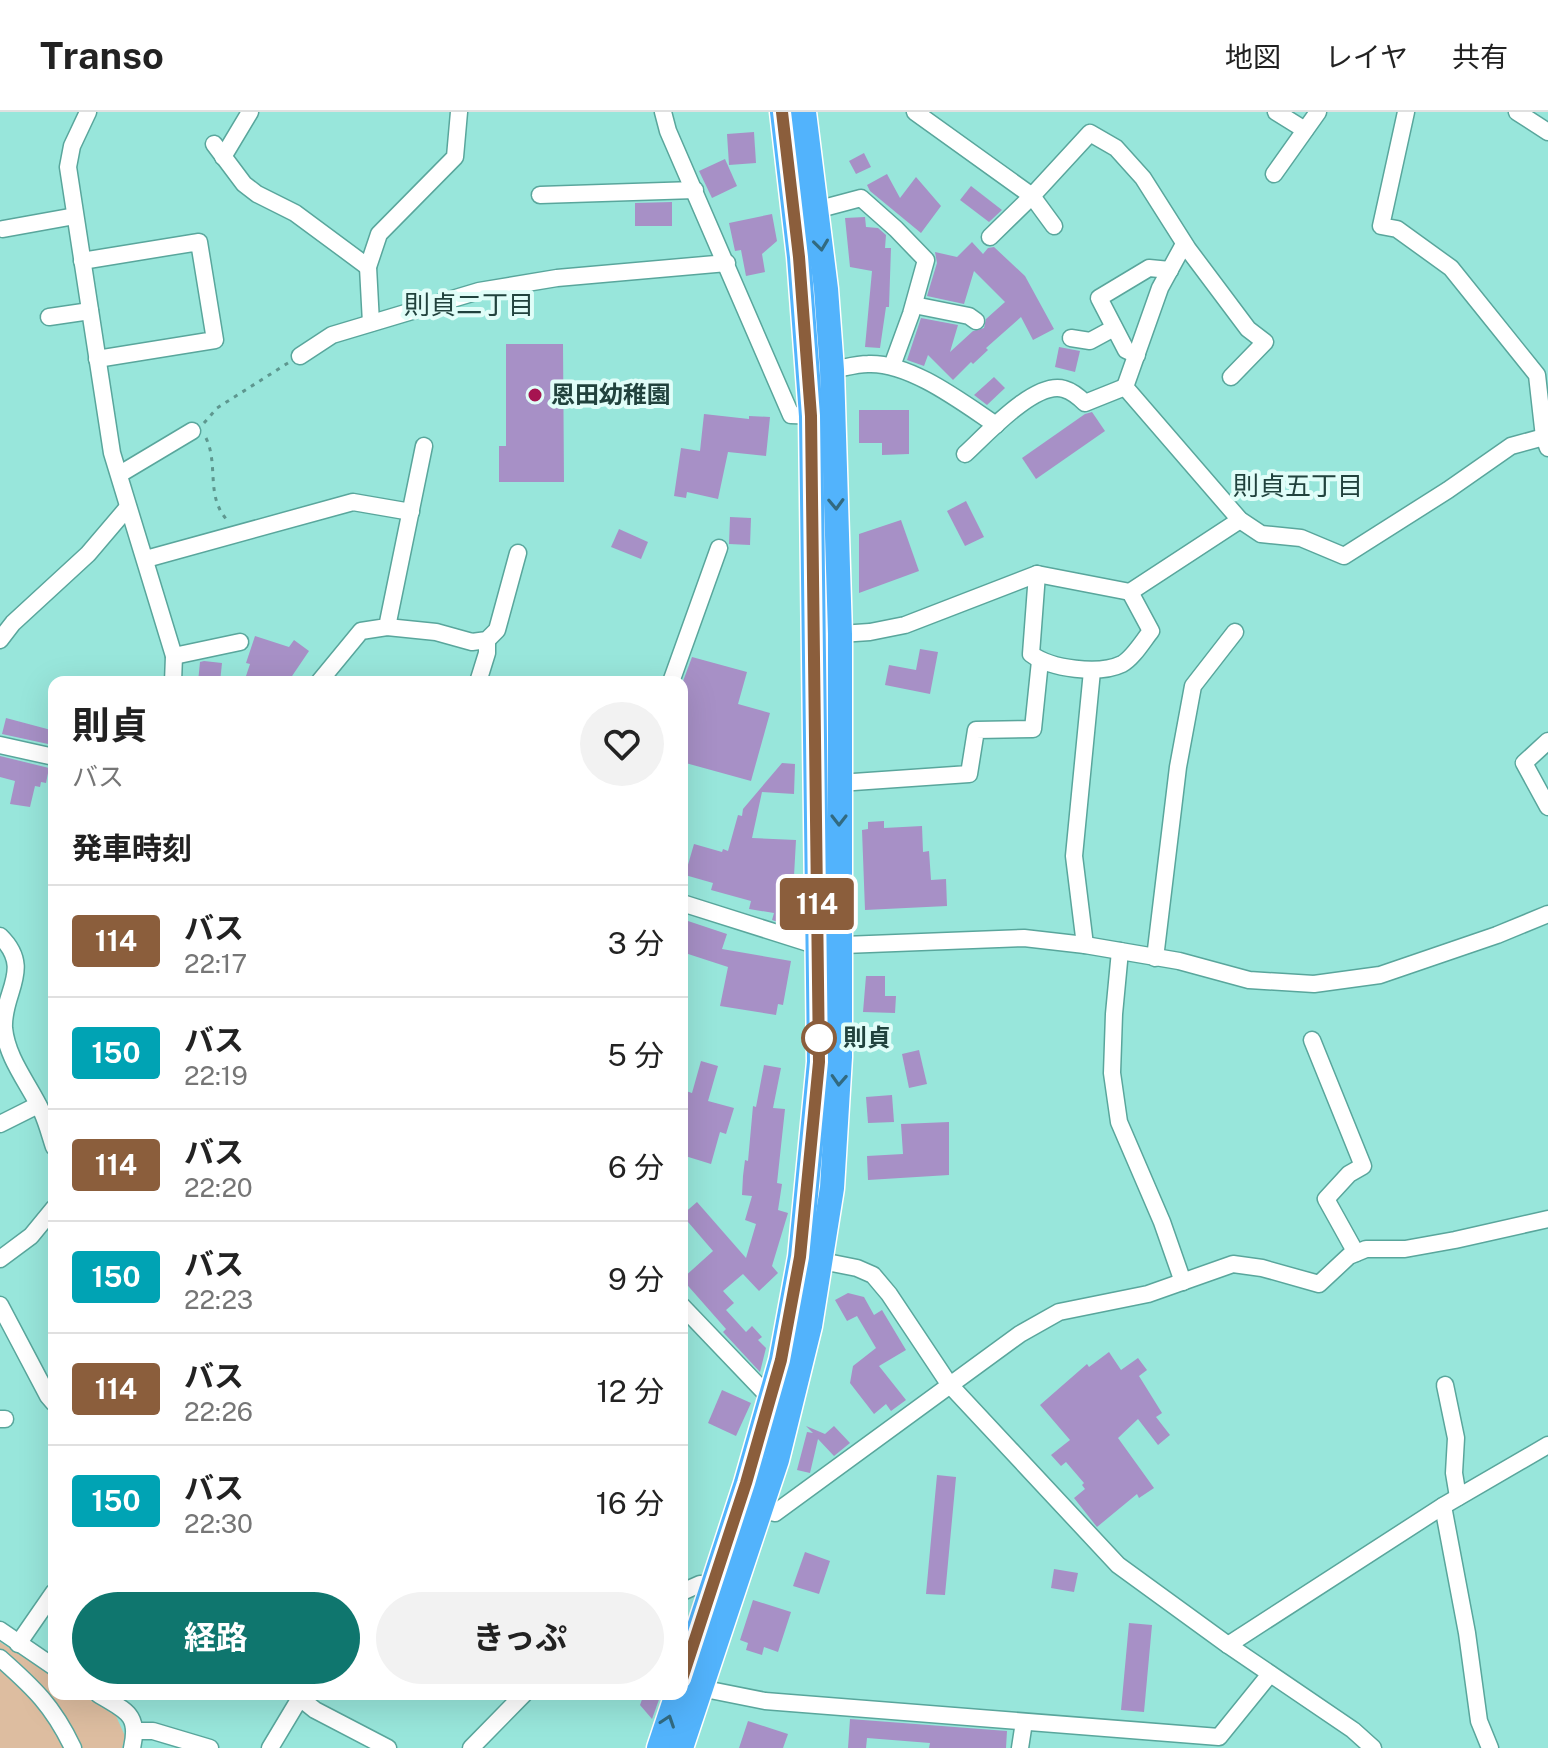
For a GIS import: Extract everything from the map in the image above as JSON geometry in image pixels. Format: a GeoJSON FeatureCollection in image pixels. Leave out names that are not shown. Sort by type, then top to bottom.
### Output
{"type":"FeatureCollection","features":[{"type":"Feature","properties":{"kind":"highway"},"geometry":{"type":"LineString","coordinates":[[688,1682],[724,1588],[762,1510],[796,1389],[810,1259],[819,1062],[839,783],[840,634],[823,416],[799,257],[782,112]]}},
{"type":"Feature","properties":{"kind":"highway"},"geometry":{"type":"LineString","coordinates":[[804,112],[826,289],[832,370],[823,416],[829,946]]}},
{"type":"Feature","properties":{"kind":"highway"},"geometry":{"type":"LineString","coordinates":[[724,1588],[810,1259]]}},
{"type":"Feature","properties":{"kind":"highway"},"geometry":{"type":"LineString","coordinates":[[659,1748],[680,1700]]}},
{"type":"Feature","properties":{"kind":"highway"},"geometry":{"type":"LineString","coordinates":[[681,1748],[685,1700]]}},
{"type":"Feature","properties":{"kind":"street"},"geometry":{"type":"LineString","coordinates":[[88,112],[72,146],[68,167],[75,216],[112,453],[174,656],[173,676]]}},
{"type":"Feature","properties":{"kind":"street"},"geometry":{"type":"LineString","coordinates":[[250,112],[219,151],[244,184],[295,213],[368,267]]}},
{"type":"Feature","properties":{"kind":"street"},"geometry":{"type":"LineString","coordinates":[[371,323],[368,267],[379,234],[455,157],[459,112]]}},
{"type":"Feature","properties":{"kind":"street"},"geometry":{"type":"LineString","coordinates":[[663,112],[668,131],[791,415],[823,416]]}},
{"type":"Feature","properties":{"kind":"street"},"geometry":{"type":"LineString","coordinates":[[915,112],[1032,196],[1054,226]]}},
{"type":"Feature","properties":{"kind":"street"},"geometry":{"type":"LineString","coordinates":[[1276,112],[1305,130]]}},
{"type":"Feature","properties":{"kind":"street"},"geometry":{"type":"LineString","coordinates":[[1274,174],[1318,112]]}},
{"type":"Feature","properties":{"kind":"street"},"geometry":{"type":"LineString","coordinates":[[1125,387],[1240,520],[1261,534],[1301,538],[1344,556],[1511,446],[1546,442],[1537,375],[1451,268],[1397,229],[1381,226],[1406,112]]}},
{"type":"Feature","properties":{"kind":"street"},"geometry":{"type":"LineString","coordinates":[[1517,112],[1548,132]]}},
{"type":"Feature","properties":{"kind":"street"},"geometry":{"type":"LineString","coordinates":[[990,237],[1090,133],[1116,148],[1143,178],[1184,244],[1248,329],[1265,342],[1231,377]]}},
{"type":"Feature","properties":{"kind":"street"},"geometry":{"type":"LineString","coordinates":[[540,195],[695,190]]}},
{"type":"Feature","properties":{"kind":"street"},"geometry":{"type":"LineString","coordinates":[[816,210],[861,198],[926,260],[892,366]]}},
{"type":"Feature","properties":{"kind":"street"},"geometry":{"type":"LineString","coordinates":[[3,229],[75,216]]}},
{"type":"Feature","properties":{"kind":"street"},"geometry":{"type":"LineString","coordinates":[[82,261],[199,242],[215,340],[97,359]]}},
{"type":"Feature","properties":{"kind":"street"},"geometry":{"type":"LineString","coordinates":[[965,454],[1028,398],[1046,389],[1063,388],[1085,403],[1125,387],[1160,288],[1184,244]]}},
{"type":"Feature","properties":{"kind":"street"},"geometry":{"type":"LineString","coordinates":[[300,356],[332,335],[479,291],[557,278],[727,263]]}},
{"type":"Feature","properties":{"kind":"street"},"geometry":{"type":"LineString","coordinates":[[1137,355],[1126,350],[1099,298],[1149,268],[1170,270]]}},
{"type":"Feature","properties":{"kind":"street"},"geometry":{"type":"LineString","coordinates":[[914,305],[969,316],[976,321]]}},
{"type":"Feature","properties":{"kind":"street"},"geometry":{"type":"LineString","coordinates":[[49,317],[90,311]]}},
{"type":"Feature","properties":{"kind":"street"},"geometry":{"type":"LineString","coordinates":[[1071,338],[1090,341],[1114,328]]}},
{"type":"Feature","properties":{"kind":"street"},"geometry":{"type":"LineString","coordinates":[[832,370],[869,364],[892,366],[936,387],[996,425]]}},
{"type":"Feature","properties":{"kind":"street"},"geometry":{"type":"LineString","coordinates":[[120,474],[192,431]]}},
{"type":"Feature","properties":{"kind":"street"},"geometry":{"type":"LineString","coordinates":[[387,627],[424,446]]}},
{"type":"Feature","properties":{"kind":"street"},"geometry":{"type":"LineString","coordinates":[[146,559],[353,502],[411,512]]}},
{"type":"Feature","properties":{"kind":"street"},"geometry":{"type":"LineString","coordinates":[[0,640],[13,623],[88,554],[128,507]]}},
{"type":"Feature","properties":{"kind":"street"},"geometry":{"type":"LineString","coordinates":[[840,634],[905,625],[1037,574],[1130,592],[1240,520]]}},
{"type":"Feature","properties":{"kind":"street"},"geometry":{"type":"LineString","coordinates":[[673,676],[719,548]]}},
{"type":"Feature","properties":{"kind":"street"},"geometry":{"type":"LineString","coordinates":[[324,676],[361,631],[387,627],[436,632],[472,642],[487,640],[497,630],[518,553]]}},
{"type":"Feature","properties":{"kind":"street"},"geometry":{"type":"LineString","coordinates":[[1037,574],[1031,654],[1040,661],[1092,671],[1123,663],[1151,631],[1130,592]]}},
{"type":"Feature","properties":{"kind":"street"},"geometry":{"type":"LineString","coordinates":[[1155,958],[1178,767],[1193,686],[1235,632]]}},
{"type":"Feature","properties":{"kind":"street"},"geometry":{"type":"LineString","coordinates":[[480,676],[487,653],[487,640]]}},
{"type":"Feature","properties":{"kind":"street"},"geometry":{"type":"LineString","coordinates":[[174,656],[240,642]]}},
{"type":"Feature","properties":{"kind":"street"},"geometry":{"type":"LineString","coordinates":[[839,783],[969,774],[976,730],[1033,729],[1040,661]]}},
{"type":"Feature","properties":{"kind":"street"},"geometry":{"type":"LineString","coordinates":[[1085,945],[1074,856],[1092,671]]}},
{"type":"Feature","properties":{"kind":"street"},"geometry":{"type":"LineString","coordinates":[[1548,741],[1524,763],[1548,807]]}},
{"type":"Feature","properties":{"kind":"street"},"geometry":{"type":"LineString","coordinates":[[0,745],[48,756]]}},
{"type":"Feature","properties":{"kind":"street"},"geometry":{"type":"LineString","coordinates":[[688,905],[829,946],[1024,938],[1179,961],[1249,980],[1314,984],[1380,975],[1548,914]]}},
{"type":"Feature","properties":{"kind":"street"},"geometry":{"type":"LineString","coordinates":[[0,936],[11,946],[16,958],[15,978],[4,1026],[14,1061],[45,1108],[0,1124]]}},
{"type":"Feature","properties":{"kind":"street"},"geometry":{"type":"LineString","coordinates":[[1120,951],[1112,1073],[1119,1122],[1162,1222],[1183,1282]]}},
{"type":"Feature","properties":{"kind":"street"},"geometry":{"type":"LineString","coordinates":[[1312,1040],[1363,1166],[1349,1174],[1326,1199],[1356,1253]]}},
{"type":"Feature","properties":{"kind":"street"},"geometry":{"type":"LineString","coordinates":[[4,1250],[31,1236],[48,1215]]}},
{"type":"Feature","properties":{"kind":"street"},"geometry":{"type":"LineString","coordinates":[[762,1510],[775,1513],[949,1384],[1020,1334],[1059,1312],[1148,1294],[1233,1264],[1262,1268],[1319,1284],[1349,1256],[1366,1249],[1405,1249],[1548,1219]]}},
{"type":"Feature","properties":{"kind":"street"},"geometry":{"type":"LineString","coordinates":[[810,1259],[873,1275],[949,1384],[1118,1565],[1353,1730],[1373,1748]]}},
{"type":"Feature","properties":{"kind":"street"},"geometry":{"type":"LineString","coordinates":[[2,1312],[48,1396]]}},
{"type":"Feature","properties":{"kind":"street"},"geometry":{"type":"LineString","coordinates":[[688,1312],[771,1399]]}},
{"type":"Feature","properties":{"kind":"street"},"geometry":{"type":"LineString","coordinates":[[1445,1385],[1456,1438],[1451,1501],[1467,1633],[1479,1721],[1490,1748]]}},
{"type":"Feature","properties":{"kind":"street"},"geometry":{"type":"LineString","coordinates":[[1228,1645],[1451,1501],[1548,1445]]}},
{"type":"Feature","properties":{"kind":"street"},"geometry":{"type":"LineString","coordinates":[[688,1589],[700,1584],[724,1588]]}},
{"type":"Feature","properties":{"kind":"street"},"geometry":{"type":"LineString","coordinates":[[18,1644],[48,1601]]}},
{"type":"Feature","properties":{"kind":"street"},"geometry":{"type":"LineString","coordinates":[[0,1630],[48,1663]]}},
{"type":"Feature","properties":{"kind":"street"},"geometry":{"type":"LineString","coordinates":[[0,1658],[42,1696],[62,1724],[73,1748]]}},
{"type":"Feature","properties":{"kind":"street"},"geometry":{"type":"LineString","coordinates":[[688,1687],[765,1701],[1219,1737],[1270,1674]]}},
{"type":"Feature","properties":{"kind":"street"},"geometry":{"type":"LineString","coordinates":[[108,1700],[134,1720],[136,1731],[132,1748]]}},
{"type":"Feature","properties":{"kind":"street"},"geometry":{"type":"LineString","coordinates":[[270,1748],[295,1700]]}},
{"type":"Feature","properties":{"kind":"street"},"geometry":{"type":"LineString","coordinates":[[302,1700],[315,1710],[388,1748]]}},
{"type":"Feature","properties":{"kind":"street"},"geometry":{"type":"LineString","coordinates":[[471,1748],[518,1700]]}},
{"type":"Feature","properties":{"kind":"street"},"geometry":{"type":"LineString","coordinates":[[1020,1748],[1024,1722]]}},
{"type":"Feature","properties":{"kind":"street"},"geometry":{"type":"LineString","coordinates":[[136,1731],[153,1731],[210,1748]]}},
{"type":"Feature","properties":{"kind":"path"},"geometry":{"type":"LineString","coordinates":[[238,533],[222,514],[215,498],[214,461],[203,433],[204,424],[217,408],[300,356]]}},
{"type":"Feature","properties":{"kind":"shaded area"},"geometry":{"type":"Polygon","coordinates":[[[0,1642],[48,1673],[48,1700],[91,1700],[116,1716],[125,1736],[122,1748],[0,1748],[0,1642]]]}},
{"type":"Feature","properties":{"kind":"building"},"geometry":{"type":"Polygon","coordinates":[[[754,132],[756,163],[729,165],[727,134],[754,132]]]}},
{"type":"Feature","properties":{"kind":"building"},"geometry":{"type":"Polygon","coordinates":[[[864,153],[871,167],[856,174],[849,161],[864,153]]]}},
{"type":"Feature","properties":{"kind":"building"},"geometry":{"type":"Polygon","coordinates":[[[725,159],[737,186],[712,198],[699,171],[725,159]]]}},
{"type":"Feature","properties":{"kind":"building"},"geometry":{"type":"Polygon","coordinates":[[[887,174],[900,198],[916,177],[941,206],[921,233],[870,191],[867,185],[887,174]]]}},
{"type":"Feature","properties":{"kind":"building"},"geometry":{"type":"Polygon","coordinates":[[[971,186],[1002,210],[989,222],[960,200],[971,186]]]}},
{"type":"Feature","properties":{"kind":"building"},"geometry":{"type":"Polygon","coordinates":[[[672,202],[672,226],[635,226],[635,203],[672,202]]]}},
{"type":"Feature","properties":{"kind":"building"},"geometry":{"type":"Polygon","coordinates":[[[772,214],[777,241],[762,254],[765,272],[746,276],[741,250],[735,251],[729,223],[772,214]]]}},
{"type":"Feature","properties":{"kind":"building"},"geometry":{"type":"Polygon","coordinates":[[[865,217],[866,227],[878,228],[886,235],[885,248],[891,248],[889,307],[886,307],[880,348],[865,347],[872,271],[850,267],[845,218],[865,217]]]}},
{"type":"Feature","properties":{"kind":"building"},"geometry":{"type":"Polygon","coordinates":[[[972,242],[983,254],[994,247],[1025,276],[1054,329],[1033,340],[1021,317],[953,380],[928,355],[924,366],[907,360],[921,318],[958,325],[950,352],[973,331],[984,328],[986,319],[1005,302],[974,271],[964,304],[927,296],[937,263],[935,252],[957,257],[972,242]]]}},
{"type":"Feature","properties":{"kind":"building","name":"恩田幼稚園"},"geometry":{"type":"Polygon","coordinates":[[[506,344],[563,344],[564,482],[499,482],[499,446],[506,446],[506,344]]]}},
{"type":"Feature","properties":{"kind":"building"},"geometry":{"type":"Polygon","coordinates":[[[1059,347],[1080,351],[1075,372],[1055,367],[1059,347]]]}},
{"type":"Feature","properties":{"kind":"building"},"geometry":{"type":"Polygon","coordinates":[[[994,377],[1005,388],[987,405],[974,395],[994,377]]]}},
{"type":"Feature","properties":{"kind":"building"},"geometry":{"type":"Polygon","coordinates":[[[859,410],[909,410],[909,454],[882,455],[882,443],[859,443],[859,410]]]}},
{"type":"Feature","properties":{"kind":"building"},"geometry":{"type":"Polygon","coordinates":[[[1092,412],[1105,431],[1036,479],[1022,458],[1092,412]]]}},
{"type":"Feature","properties":{"kind":"building"},"geometry":{"type":"Polygon","coordinates":[[[704,414],[749,419],[749,416],[770,417],[766,456],[728,452],[718,499],[687,492],[686,498],[674,496],[681,448],[700,451],[704,414]]]}},
{"type":"Feature","properties":{"kind":"building"},"geometry":{"type":"Polygon","coordinates":[[[966,501],[984,537],[965,546],[947,511],[966,501]]]}},
{"type":"Feature","properties":{"kind":"building"},"geometry":{"type":"Polygon","coordinates":[[[730,517],[751,518],[750,545],[729,544],[730,517]]]}},
{"type":"Feature","properties":{"kind":"building"},"geometry":{"type":"Polygon","coordinates":[[[901,520],[919,571],[859,593],[859,534],[901,520]]]}},
{"type":"Feature","properties":{"kind":"building"},"geometry":{"type":"Polygon","coordinates":[[[619,529],[648,542],[641,559],[611,547],[619,529]]]}},
{"type":"Feature","properties":{"kind":"building"},"geometry":{"type":"Polygon","coordinates":[[[255,636],[289,647],[294,640],[309,651],[292,676],[246,676],[250,664],[246,663],[255,636]]]}},
{"type":"Feature","properties":{"kind":"building"},"geometry":{"type":"Polygon","coordinates":[[[920,649],[938,652],[930,694],[885,685],[889,665],[916,670],[920,649]]]}},
{"type":"Feature","properties":{"kind":"building"},"geometry":{"type":"Polygon","coordinates":[[[692,657],[747,672],[738,704],[770,713],[751,781],[688,764],[688,676],[685,676],[692,657]]]}},
{"type":"Feature","properties":{"kind":"building"},"geometry":{"type":"Polygon","coordinates":[[[200,662],[222,663],[221,676],[199,676],[200,662]]]}},
{"type":"Feature","properties":{"kind":"building"},"geometry":{"type":"Polygon","coordinates":[[[6,718],[48,729],[48,744],[2,734],[6,718]]]}},
{"type":"Feature","properties":{"kind":"building"},"geometry":{"type":"Polygon","coordinates":[[[0,756],[48,768],[46,783],[35,786],[30,807],[10,804],[15,781],[0,777],[0,756]]]}},
{"type":"Feature","properties":{"kind":"building"},"geometry":{"type":"Polygon","coordinates":[[[782,763],[795,764],[794,794],[762,792],[752,838],[796,840],[794,876],[798,877],[790,926],[772,920],[774,913],[749,909],[751,901],[711,890],[713,883],[688,876],[694,844],[728,851],[738,815],[742,816],[743,809],[782,763]]]}},
{"type":"Feature","properties":{"kind":"building"},"geometry":{"type":"Polygon","coordinates":[[[884,821],[884,828],[922,826],[923,852],[929,851],[931,880],[946,879],[947,906],[865,910],[862,830],[868,829],[868,822],[884,821]]]}},
{"type":"Feature","properties":{"kind":"building"},"geometry":{"type":"Polygon","coordinates":[[[688,921],[727,934],[722,949],[791,961],[783,1005],[778,1004],[776,1015],[720,1006],[728,967],[688,954],[688,921]]]}},
{"type":"Feature","properties":{"kind":"building"},"geometry":{"type":"Polygon","coordinates":[[[866,976],[885,976],[885,996],[896,996],[895,1013],[863,1012],[866,976]]]}},
{"type":"Feature","properties":{"kind":"building"},"geometry":{"type":"Polygon","coordinates":[[[919,1050],[927,1084],[909,1088],[902,1054],[919,1050]]]}},
{"type":"Feature","properties":{"kind":"building"},"geometry":{"type":"Polygon","coordinates":[[[701,1061],[718,1066],[708,1101],[734,1108],[726,1134],[720,1132],[711,1164],[688,1157],[688,1092],[692,1093],[701,1061]]]}},
{"type":"Feature","properties":{"kind":"building"},"geometry":{"type":"Polygon","coordinates":[[[764,1065],[781,1068],[773,1108],[785,1109],[777,1183],[782,1184],[778,1210],[788,1213],[772,1266],[778,1273],[759,1291],[743,1274],[723,1291],[734,1303],[726,1310],[746,1332],[752,1326],[762,1337],[758,1340],[766,1348],[760,1372],[723,1332],[726,1329],[688,1286],[688,1274],[713,1251],[688,1222],[688,1210],[697,1202],[746,1258],[756,1224],[745,1220],[752,1196],[742,1195],[743,1176],[745,1160],[748,1161],[753,1106],[756,1107],[764,1065]]]}},
{"type":"Feature","properties":{"kind":"building"},"geometry":{"type":"Polygon","coordinates":[[[892,1095],[894,1122],[868,1123],[866,1097],[892,1095]]]}},
{"type":"Feature","properties":{"kind":"building"},"geometry":{"type":"Polygon","coordinates":[[[949,1122],[949,1175],[868,1180],[867,1156],[903,1154],[901,1124],[949,1122]]]}},
{"type":"Feature","properties":{"kind":"building"},"geometry":{"type":"Polygon","coordinates":[[[848,1293],[864,1297],[874,1315],[882,1310],[906,1350],[879,1366],[906,1400],[891,1411],[886,1404],[874,1414],[850,1383],[853,1366],[876,1348],[857,1316],[847,1321],[835,1300],[848,1293]]]}},
{"type":"Feature","properties":{"kind":"building"},"geometry":{"type":"Polygon","coordinates":[[[1109,1352],[1121,1370],[1138,1358],[1147,1370],[1139,1376],[1162,1413],[1156,1417],[1170,1435],[1158,1445],[1138,1419],[1118,1438],[1154,1488],[1139,1498],[1137,1494],[1097,1527],[1074,1498],[1085,1489],[1084,1483],[1066,1462],[1061,1466],[1051,1455],[1070,1440],[1040,1405],[1087,1364],[1089,1367],[1109,1352]]]}},
{"type":"Feature","properties":{"kind":"building"},"geometry":{"type":"Polygon","coordinates":[[[722,1390],[751,1403],[736,1436],[708,1423],[722,1390]]]}},
{"type":"Feature","properties":{"kind":"building"},"geometry":{"type":"Polygon","coordinates":[[[806,1426],[825,1434],[834,1426],[850,1443],[834,1456],[818,1439],[810,1473],[797,1470],[807,1432],[813,1433],[806,1426]]]}},
{"type":"Feature","properties":{"kind":"building"},"geometry":{"type":"Polygon","coordinates":[[[937,1475],[956,1477],[945,1595],[926,1594],[937,1475]]]}},
{"type":"Feature","properties":{"kind":"building"},"geometry":{"type":"Polygon","coordinates":[[[805,1552],[830,1561],[819,1594],[793,1586],[805,1552]]]}},
{"type":"Feature","properties":{"kind":"building"},"geometry":{"type":"Polygon","coordinates":[[[1054,1569],[1078,1573],[1074,1592],[1051,1588],[1054,1569]]]}},
{"type":"Feature","properties":{"kind":"building"},"geometry":{"type":"Polygon","coordinates":[[[753,1600],[791,1612],[778,1652],[764,1647],[762,1655],[746,1650],[748,1643],[740,1640],[753,1600]]]}},
{"type":"Feature","properties":{"kind":"building"},"geometry":{"type":"Polygon","coordinates":[[[1129,1623],[1152,1625],[1144,1712],[1121,1710],[1129,1623]]]}},
{"type":"Feature","properties":{"kind":"building"},"geometry":{"type":"Polygon","coordinates":[[[642,1700],[659,1700],[652,1719],[640,1705],[642,1700]]]}},
{"type":"Feature","properties":{"kind":"building"},"geometry":{"type":"Polygon","coordinates":[[[850,1719],[1007,1731],[1006,1748],[929,1748],[930,1743],[867,1738],[866,1748],[848,1748],[850,1719]]]}},
{"type":"Feature","properties":{"kind":"building"},"geometry":{"type":"Polygon","coordinates":[[[748,1721],[788,1734],[783,1748],[739,1748],[748,1721]]]}},
{"type":"Feature","properties":{"kind":"bus line","name":"114"},"geometry":{"type":"LineString","coordinates":[[688,1661],[746,1483],[781,1360],[800,1257],[819,1062],[811,416],[799,257],[782,112]]}},
{"type":"Feature","properties":{"kind":"place","name":"恩田幼稚園"},"geometry":{"type":"Point","coordinates":[535,395]}},
{"type":"Feature","properties":{"kind":"place","name":"則貞"},"geometry":{"type":"Point","coordinates":[819,1038]}},
{"type":"Feature","properties":{"kind":"district","name":"則貞二丁目"},"geometry":{"type":"Point","coordinates":[469,305]}},
{"type":"Feature","properties":{"kind":"district","name":"則貞五丁目"},"geometry":{"type":"Point","coordinates":[1298,486]}}]}
